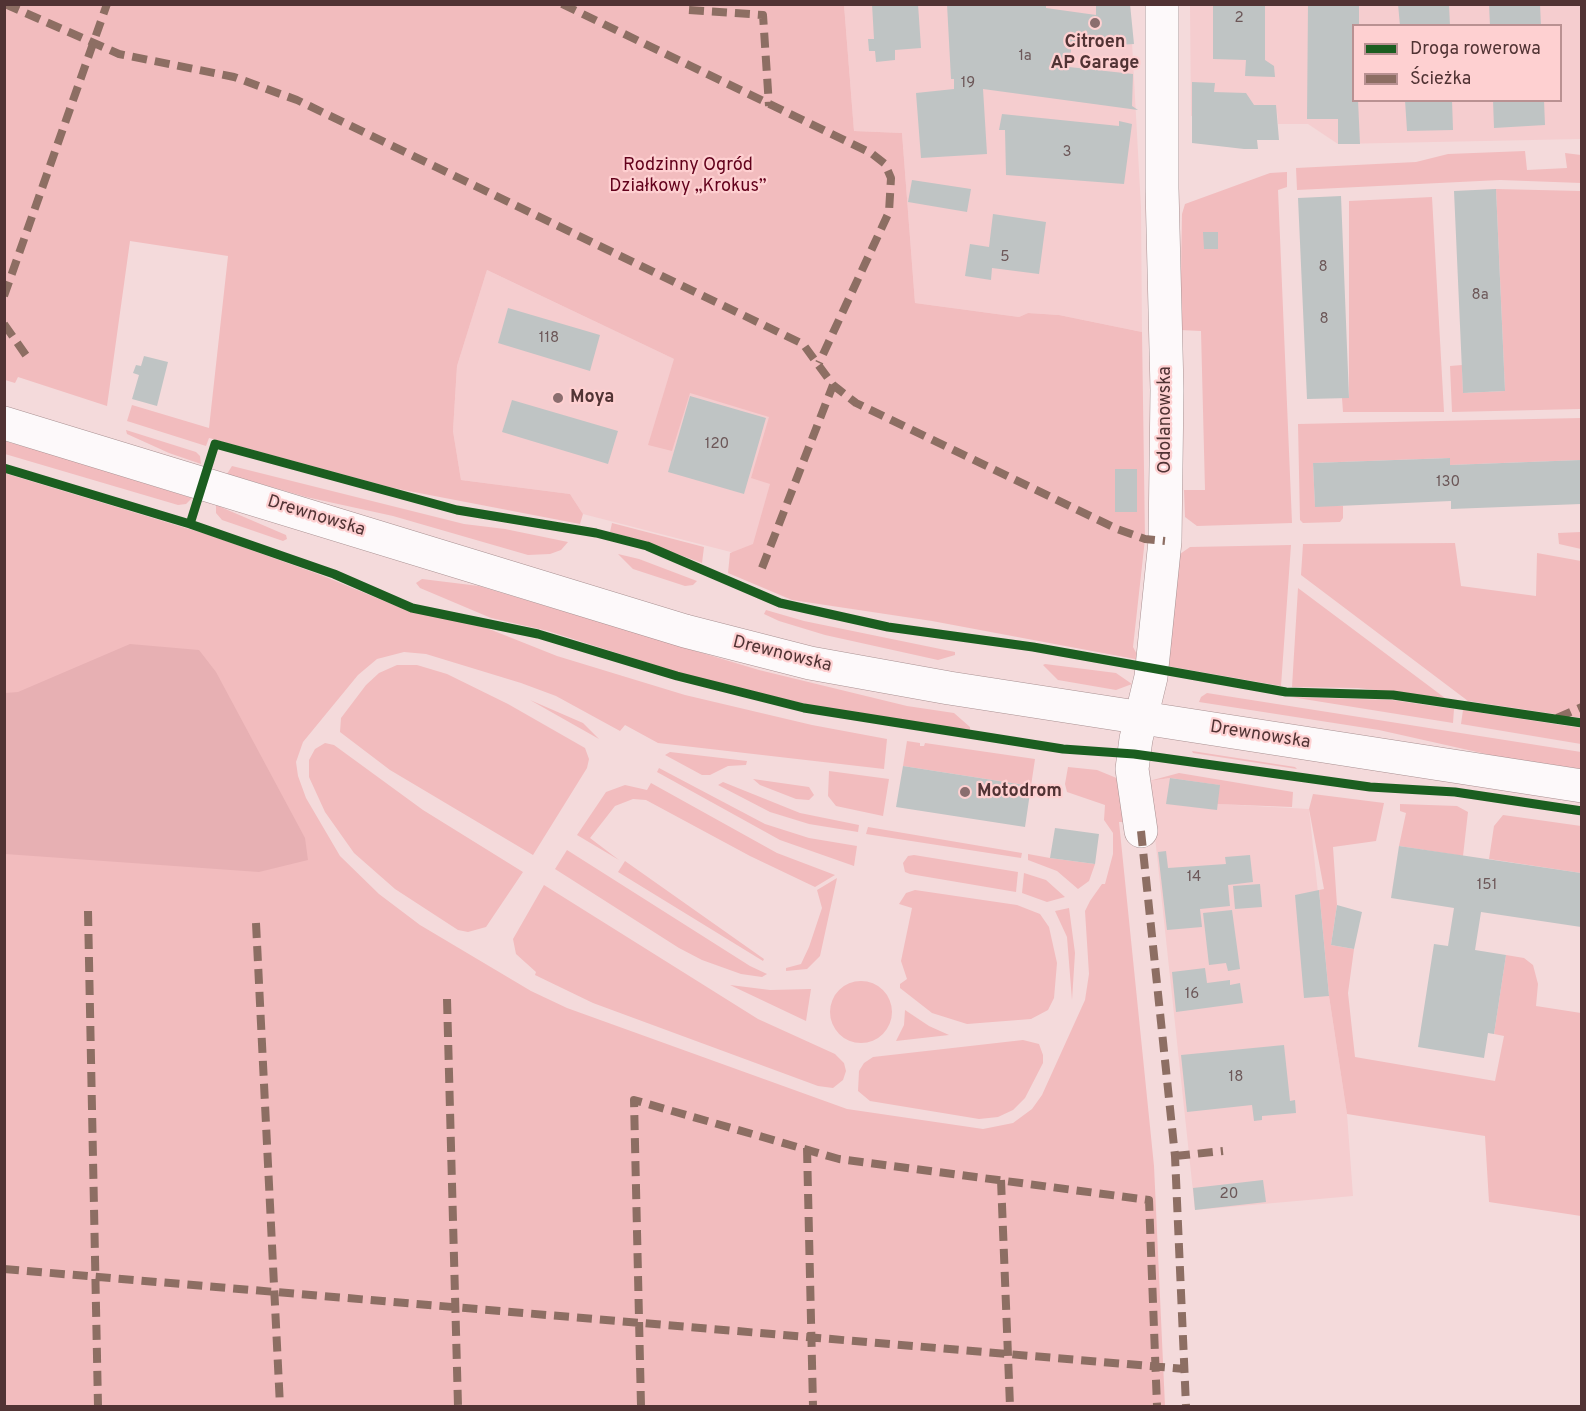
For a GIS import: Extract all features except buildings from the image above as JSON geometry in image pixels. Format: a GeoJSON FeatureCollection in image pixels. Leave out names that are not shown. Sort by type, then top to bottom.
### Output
{"type":"FeatureCollection","features":[{"type":"Feature","properties":{"kind":"main road","name":"Odolanowska"},"geometry":{"type":"LineString","coordinates":[[1141,831],[1132,769],[1151,677],[1165,541],[1167,390],[1162,188],[1162,4]]}},
{"type":"Feature","properties":{"kind":"main road","name":"Drewnowska"},"geometry":{"type":"LineString","coordinates":[[4,423],[685,631],[745,646],[877,676],[1581,786]]}},
{"type":"Feature","properties":{"kind":"shaded area"},"geometry":{"type":"Polygon","coordinates":[[[844,5],[1130,5],[1141,208],[1142,332],[1059,315],[1028,313],[1019,317],[915,303],[902,133],[854,131],[844,5]]]}},
{"type":"Feature","properties":{"kind":"shaded area"},"geometry":{"type":"Polygon","coordinates":[[[1190,5],[1581,5],[1581,139],[1338,144],[1308,124],[1278,124],[1277,110],[1277,124],[1191,116],[1190,5]]]}},
{"type":"Feature","properties":{"kind":"shaded area","name":"Moya"},"geometry":{"type":"Polygon","coordinates":[[[487,270],[674,359],[798,414],[754,558],[583,514],[570,494],[461,480],[453,431],[457,366],[487,270]]]}},
{"type":"Feature","properties":{"kind":"shaded area"},"geometry":{"type":"Polygon","coordinates":[[[130,644],[199,650],[216,672],[305,838],[308,860],[259,872],[5,854],[5,693],[18,692],[130,644]]]}},
{"type":"Feature","properties":{"kind":"shaded area"},"geometry":{"type":"Polygon","coordinates":[[[1170,778],[1220,785],[1218,804],[1309,809],[1329,996],[1347,1114],[1353,1196],[1195,1210],[1149,781],[1170,778]]]}},
{"type":"Feature","properties":{"kind":"green space","name":"Rodzinny Ogród Działkowy „Krokus”"},"geometry":{"type":"Polygon","coordinates":[[[4,5],[844,5],[854,131],[902,133],[915,303],[1019,317],[1028,313],[1059,315],[1142,332],[1145,539],[1133,647],[1140,660],[932,621],[792,600],[728,573],[730,553],[753,544],[770,484],[751,478],[769,417],[690,393],[672,451],[648,445],[674,359],[487,270],[457,366],[453,431],[461,480],[570,494],[583,514],[580,524],[393,488],[209,438],[206,446],[127,421],[132,405],[209,428],[228,256],[130,241],[107,406],[18,377],[15,383],[5,380],[4,5]]]}},
{"type":"Feature","properties":{"kind":"green space"},"geometry":{"type":"Polygon","coordinates":[[[1525,151],[1527,170],[1567,168],[1565,153],[1581,155],[1581,183],[1500,180],[1297,190],[1296,168],[1416,162],[1448,154],[1525,151]]]}},
{"type":"Feature","properties":{"kind":"green space"},"geometry":{"type":"Polygon","coordinates":[[[1287,172],[1287,187],[1278,190],[1292,523],[1197,526],[1185,517],[1184,490],[1205,490],[1201,331],[1180,330],[1182,214],[1185,204],[1270,173],[1287,172]]]}},
{"type":"Feature","properties":{"kind":"green space"},"geometry":{"type":"Polygon","coordinates":[[[1496,189],[1581,191],[1581,409],[1452,412],[1450,366],[1462,365],[1463,393],[1505,391],[1496,189]]]}},
{"type":"Feature","properties":{"kind":"green space"},"geometry":{"type":"Polygon","coordinates":[[[1432,197],[1444,412],[1343,412],[1342,398],[1349,397],[1349,201],[1432,197]]]}},
{"type":"Feature","properties":{"kind":"green space"},"geometry":{"type":"Polygon","coordinates":[[[1581,418],[1581,460],[1450,465],[1449,458],[1313,463],[1315,506],[1343,506],[1343,518],[1340,522],[1303,523],[1300,520],[1298,424],[1581,418]]]}},
{"type":"Feature","properties":{"kind":"green space"},"geometry":{"type":"Polygon","coordinates":[[[126,430],[196,452],[200,456],[201,464],[169,453],[127,434],[126,430]]]}},
{"type":"Feature","properties":{"kind":"green space"},"geometry":{"type":"Polygon","coordinates":[[[4,441],[192,498],[186,504],[178,505],[5,454],[4,441]]]}},
{"type":"Feature","properties":{"kind":"green space"},"geometry":{"type":"Polygon","coordinates":[[[232,466],[464,524],[505,529],[568,542],[561,550],[550,554],[528,555],[393,516],[306,497],[227,474],[232,466]]]}},
{"type":"Feature","properties":{"kind":"green space"},"geometry":{"type":"Polygon","coordinates":[[[4,473],[209,535],[321,575],[406,610],[484,627],[557,656],[685,695],[812,725],[887,739],[884,769],[658,743],[625,725],[620,731],[556,696],[521,683],[426,654],[404,652],[377,659],[358,675],[303,742],[296,762],[298,776],[306,798],[340,856],[379,894],[420,925],[531,991],[567,1008],[847,1109],[983,1129],[1013,1123],[1032,1109],[1042,1095],[1085,1000],[1089,974],[1085,911],[1102,884],[1105,884],[1113,854],[1113,833],[1104,820],[1105,805],[1067,792],[1065,784],[1068,767],[1097,770],[1119,779],[1123,822],[1119,822],[1154,1166],[1165,1406],[5,1406],[4,473]]]}},
{"type":"Feature","properties":{"kind":"green space"},"geometry":{"type":"Polygon","coordinates":[[[216,505],[286,535],[287,539],[283,541],[222,520],[216,513],[216,505]]]}},
{"type":"Feature","properties":{"kind":"green space"},"geometry":{"type":"Polygon","coordinates":[[[612,523],[704,547],[702,563],[610,532],[612,523]]]}},
{"type":"Feature","properties":{"kind":"green space"},"geometry":{"type":"Polygon","coordinates":[[[1581,532],[1581,549],[1559,544],[1558,533],[1581,532]]]}},
{"type":"Feature","properties":{"kind":"green space"},"geometry":{"type":"Polygon","coordinates":[[[1455,543],[1461,586],[1536,596],[1537,553],[1581,561],[1581,718],[1468,701],[1301,575],[1303,544],[1455,543]]]}},
{"type":"Feature","properties":{"kind":"green space"},"geometry":{"type":"Polygon","coordinates":[[[1291,545],[1281,686],[1167,666],[1180,554],[1190,547],[1291,545]]]}},
{"type":"Feature","properties":{"kind":"green space"},"geometry":{"type":"Polygon","coordinates":[[[618,554],[639,559],[697,581],[693,585],[685,586],[633,569],[618,554]]]}},
{"type":"Feature","properties":{"kind":"green space"},"geometry":{"type":"Polygon","coordinates":[[[422,579],[479,586],[759,670],[907,706],[954,713],[970,727],[970,732],[832,710],[702,680],[548,631],[491,618],[420,588],[416,583],[422,579]]]}},
{"type":"Feature","properties":{"kind":"green space"},"geometry":{"type":"Polygon","coordinates":[[[1298,588],[1445,698],[1358,688],[1292,687],[1298,588]]]}},
{"type":"Feature","properties":{"kind":"green space"},"geometry":{"type":"Polygon","coordinates":[[[766,610],[804,621],[955,652],[955,655],[938,660],[825,635],[779,621],[764,614],[766,610]]]}},
{"type":"Feature","properties":{"kind":"green space"},"geometry":{"type":"Polygon","coordinates":[[[397,665],[417,665],[447,674],[508,704],[585,748],[589,759],[587,768],[533,855],[390,770],[340,732],[341,718],[366,685],[379,673],[397,665]]]}},
{"type":"Feature","properties":{"kind":"green space"},"geometry":{"type":"Polygon","coordinates":[[[1043,665],[1116,673],[1132,684],[1116,690],[1058,680],[1043,665]]]}},
{"type":"Feature","properties":{"kind":"green space"},"geometry":{"type":"Polygon","coordinates":[[[1207,693],[1581,752],[1581,769],[1495,756],[1379,730],[1199,702],[1201,697],[1207,693]]]}},
{"type":"Feature","properties":{"kind":"green space"},"geometry":{"type":"Polygon","coordinates":[[[1291,697],[1392,700],[1454,709],[1453,723],[1291,697]]]}},
{"type":"Feature","properties":{"kind":"green space"},"geometry":{"type":"Polygon","coordinates":[[[530,700],[583,723],[599,739],[530,700]]]}},
{"type":"Feature","properties":{"kind":"green space"},"geometry":{"type":"Polygon","coordinates":[[[1463,710],[1581,728],[1581,744],[1461,724],[1463,710]]]}},
{"type":"Feature","properties":{"kind":"green space"},"geometry":{"type":"Polygon","coordinates":[[[907,741],[920,743],[920,746],[924,746],[925,743],[1035,759],[1031,786],[903,766],[907,741]]]}},
{"type":"Feature","properties":{"kind":"green space"},"geometry":{"type":"Polygon","coordinates":[[[325,743],[334,745],[423,810],[523,872],[486,927],[468,932],[458,930],[395,889],[354,853],[325,812],[309,777],[309,760],[315,749],[325,743]]]}},
{"type":"Feature","properties":{"kind":"green space"},"geometry":{"type":"Polygon","coordinates":[[[1192,751],[1295,767],[1297,769],[1193,753],[1192,751]]]}},
{"type":"Feature","properties":{"kind":"green space"},"geometry":{"type":"Polygon","coordinates":[[[670,752],[747,761],[746,765],[728,766],[710,775],[702,775],[665,755],[670,752]]]}},
{"type":"Feature","properties":{"kind":"green space"},"geometry":{"type":"Polygon","coordinates":[[[659,768],[765,824],[809,838],[857,846],[854,866],[780,840],[657,772],[659,768]]]}},
{"type":"Feature","properties":{"kind":"green space"},"geometry":{"type":"Polygon","coordinates":[[[829,771],[889,779],[883,816],[836,806],[828,796],[829,771]]]}},
{"type":"Feature","properties":{"kind":"green space"},"geometry":{"type":"Polygon","coordinates":[[[1179,773],[1293,792],[1292,807],[1217,804],[1219,785],[1170,778],[1149,781],[1179,773]]]}},
{"type":"Feature","properties":{"kind":"green space"},"geometry":{"type":"Polygon","coordinates":[[[753,779],[809,787],[814,795],[809,800],[796,799],[760,785],[753,779]]]}},
{"type":"Feature","properties":{"kind":"green space"},"geometry":{"type":"Polygon","coordinates":[[[723,782],[800,813],[859,825],[858,832],[809,824],[770,812],[718,785],[723,782]]]}},
{"type":"Feature","properties":{"kind":"green space"},"geometry":{"type":"Polygon","coordinates":[[[651,783],[777,853],[835,875],[815,887],[750,856],[646,800],[633,799],[615,806],[590,838],[619,860],[577,835],[606,792],[625,785],[647,790],[651,783]]]}},
{"type":"Feature","properties":{"kind":"green space"},"geometry":{"type":"Polygon","coordinates":[[[1313,794],[1384,803],[1376,841],[1333,847],[1337,905],[1331,945],[1354,949],[1348,993],[1355,1057],[1495,1081],[1504,1036],[1494,1034],[1506,955],[1524,958],[1533,965],[1538,984],[1536,1006],[1581,1013],[1581,1216],[1489,1202],[1485,1136],[1347,1114],[1329,996],[1319,890],[1324,889],[1309,809],[1313,794]]]}},
{"type":"Feature","properties":{"kind":"green space"},"geometry":{"type":"Polygon","coordinates":[[[1400,804],[1457,806],[1468,812],[1463,856],[1399,846],[1406,813],[1400,811],[1400,804]]]}},
{"type":"Feature","properties":{"kind":"green space"},"geometry":{"type":"Polygon","coordinates":[[[1503,815],[1581,826],[1581,873],[1489,859],[1494,826],[1503,815]]]}},
{"type":"Feature","properties":{"kind":"green space"},"geometry":{"type":"Polygon","coordinates":[[[868,827],[1022,853],[1021,858],[866,834],[868,827]]]}},
{"type":"Feature","properties":{"kind":"green space"},"geometry":{"type":"Polygon","coordinates":[[[567,850],[750,966],[767,974],[762,977],[741,974],[702,960],[679,948],[555,869],[567,850]]]}},
{"type":"Feature","properties":{"kind":"green space"},"geometry":{"type":"Polygon","coordinates":[[[1028,854],[1095,864],[1089,881],[1078,889],[1057,871],[1028,860],[1028,854]]]}},
{"type":"Feature","properties":{"kind":"green space"},"geometry":{"type":"Polygon","coordinates":[[[914,855],[1018,872],[1016,892],[905,872],[903,863],[908,856],[914,855]]]}},
{"type":"Feature","properties":{"kind":"green space"},"geometry":{"type":"Polygon","coordinates":[[[625,861],[764,959],[763,961],[618,872],[625,861]]]}},
{"type":"Feature","properties":{"kind":"green space"},"geometry":{"type":"Polygon","coordinates":[[[1024,873],[1046,880],[1065,897],[1047,902],[1022,893],[1024,873]]]}},
{"type":"Feature","properties":{"kind":"green space"},"geometry":{"type":"Polygon","coordinates":[[[837,878],[820,956],[807,969],[786,971],[786,968],[801,964],[809,947],[822,908],[817,890],[837,878]]]}},
{"type":"Feature","properties":{"kind":"green space"},"geometry":{"type":"Polygon","coordinates":[[[544,885],[758,1019],[835,1054],[844,1063],[846,1071],[843,1080],[833,1088],[818,1086],[593,1003],[535,975],[536,972],[516,954],[513,939],[544,885]]]}},
{"type":"Feature","properties":{"kind":"green space"},"geometry":{"type":"Polygon","coordinates":[[[915,890],[1017,905],[1040,914],[1049,927],[1057,963],[1054,998],[1048,1010],[1031,1019],[967,1024],[932,1013],[900,988],[900,984],[907,979],[901,961],[912,908],[899,904],[906,893],[915,890]]]}},
{"type":"Feature","properties":{"kind":"green space"},"geometry":{"type":"Polygon","coordinates":[[[1069,908],[1075,953],[1072,1000],[1067,937],[1055,911],[1069,908]]]}},
{"type":"Feature","properties":{"kind":"green space"},"geometry":{"type":"Polygon","coordinates":[[[861,981],[873,983],[883,990],[890,1000],[892,1012],[890,1024],[883,1034],[873,1041],[861,1043],[849,1041],[839,1034],[832,1024],[830,1012],[832,1000],[839,990],[849,983],[861,981]]]}},
{"type":"Feature","properties":{"kind":"green space"},"geometry":{"type":"Polygon","coordinates":[[[730,985],[770,990],[811,989],[806,1021],[730,985]]]}},
{"type":"Feature","properties":{"kind":"green space"},"geometry":{"type":"Polygon","coordinates":[[[905,1010],[929,1026],[949,1035],[896,1041],[904,1025],[905,1010]]]}},
{"type":"Feature","properties":{"kind":"green space"},"geometry":{"type":"Polygon","coordinates":[[[1023,1040],[1039,1044],[1043,1063],[1025,1098],[1013,1110],[998,1117],[979,1119],[870,1101],[858,1091],[859,1071],[864,1063],[873,1057],[1023,1040]]]}},
{"type":"Feature","properties":{"kind":"marked path"},"geometry":{"type":"LineString","coordinates":[[5,4],[119,54],[234,77],[297,100],[803,344],[833,385],[856,403],[1117,529],[1145,539],[1165,541]]}},
{"type":"Feature","properties":{"kind":"marked path"},"geometry":{"type":"LineString","coordinates":[[4,296],[107,4]]}},
{"type":"Feature","properties":{"kind":"marked path"},"geometry":{"type":"LineString","coordinates":[[562,4],[871,153],[885,164],[891,178],[889,212],[819,363]]}},
{"type":"Feature","properties":{"kind":"marked path"},"geometry":{"type":"LineString","coordinates":[[689,10],[763,15],[769,106]]}},
{"type":"Feature","properties":{"kind":"marked path"},"geometry":{"type":"LineString","coordinates":[[4,324],[30,361]]}},
{"type":"Feature","properties":{"kind":"marked path"},"geometry":{"type":"LineString","coordinates":[[762,568],[833,385]]}},
{"type":"Feature","properties":{"kind":"marked path"},"geometry":{"type":"LineString","coordinates":[[1557,718],[1582,707]]}},
{"type":"Feature","properties":{"kind":"marked path"},"geometry":{"type":"LineString","coordinates":[[1141,831],[1175,1156],[1186,1406]]}},
{"type":"Feature","properties":{"kind":"marked path"},"geometry":{"type":"LineString","coordinates":[[88,911],[98,1406]]}},
{"type":"Feature","properties":{"kind":"marked path"},"geometry":{"type":"LineString","coordinates":[[256,923],[280,1406]]}},
{"type":"Feature","properties":{"kind":"marked path"},"geometry":{"type":"LineString","coordinates":[[447,999],[458,1406]]}},
{"type":"Feature","properties":{"kind":"marked path"},"geometry":{"type":"LineString","coordinates":[[641,1406],[634,1100],[839,1159],[1149,1200],[1157,1406]]}},
{"type":"Feature","properties":{"kind":"marked path"},"geometry":{"type":"LineString","coordinates":[[807,1148],[813,1406]]}},
{"type":"Feature","properties":{"kind":"marked path"},"geometry":{"type":"LineString","coordinates":[[1175,1156],[1223,1151]]}},
{"type":"Feature","properties":{"kind":"marked path"},"geometry":{"type":"LineString","coordinates":[[1001,1180],[1010,1406]]}},
{"type":"Feature","properties":{"kind":"marked path"},"geometry":{"type":"LineString","coordinates":[[4,1269],[1185,1369]]}},
{"type":"Feature","properties":{"kind":"cycle path"},"geometry":{"type":"LineString","coordinates":[[190,524],[215,444],[457,510],[596,533],[647,546],[780,603],[888,627],[1033,647],[1286,692],[1393,695],[1582,723]]}},
{"type":"Feature","properties":{"kind":"cycle path"},"geometry":{"type":"LineString","coordinates":[[4,468],[190,524],[334,574],[412,608],[538,634],[677,676],[804,708],[1063,749],[1134,754],[1370,787],[1455,792],[1582,811]]}},
{"type":"Feature","properties":{"kind":"place","name":"Citroen AP Garage"},"geometry":{"type":"Point","coordinates":[1095,23]}},
{"type":"Feature","properties":{"kind":"place","name":"Moya"},"geometry":{"type":"Point","coordinates":[558,398]}},
{"type":"Feature","properties":{"kind":"place","name":"Motodrom"},"geometry":{"type":"Point","coordinates":[965,792]}}]}
